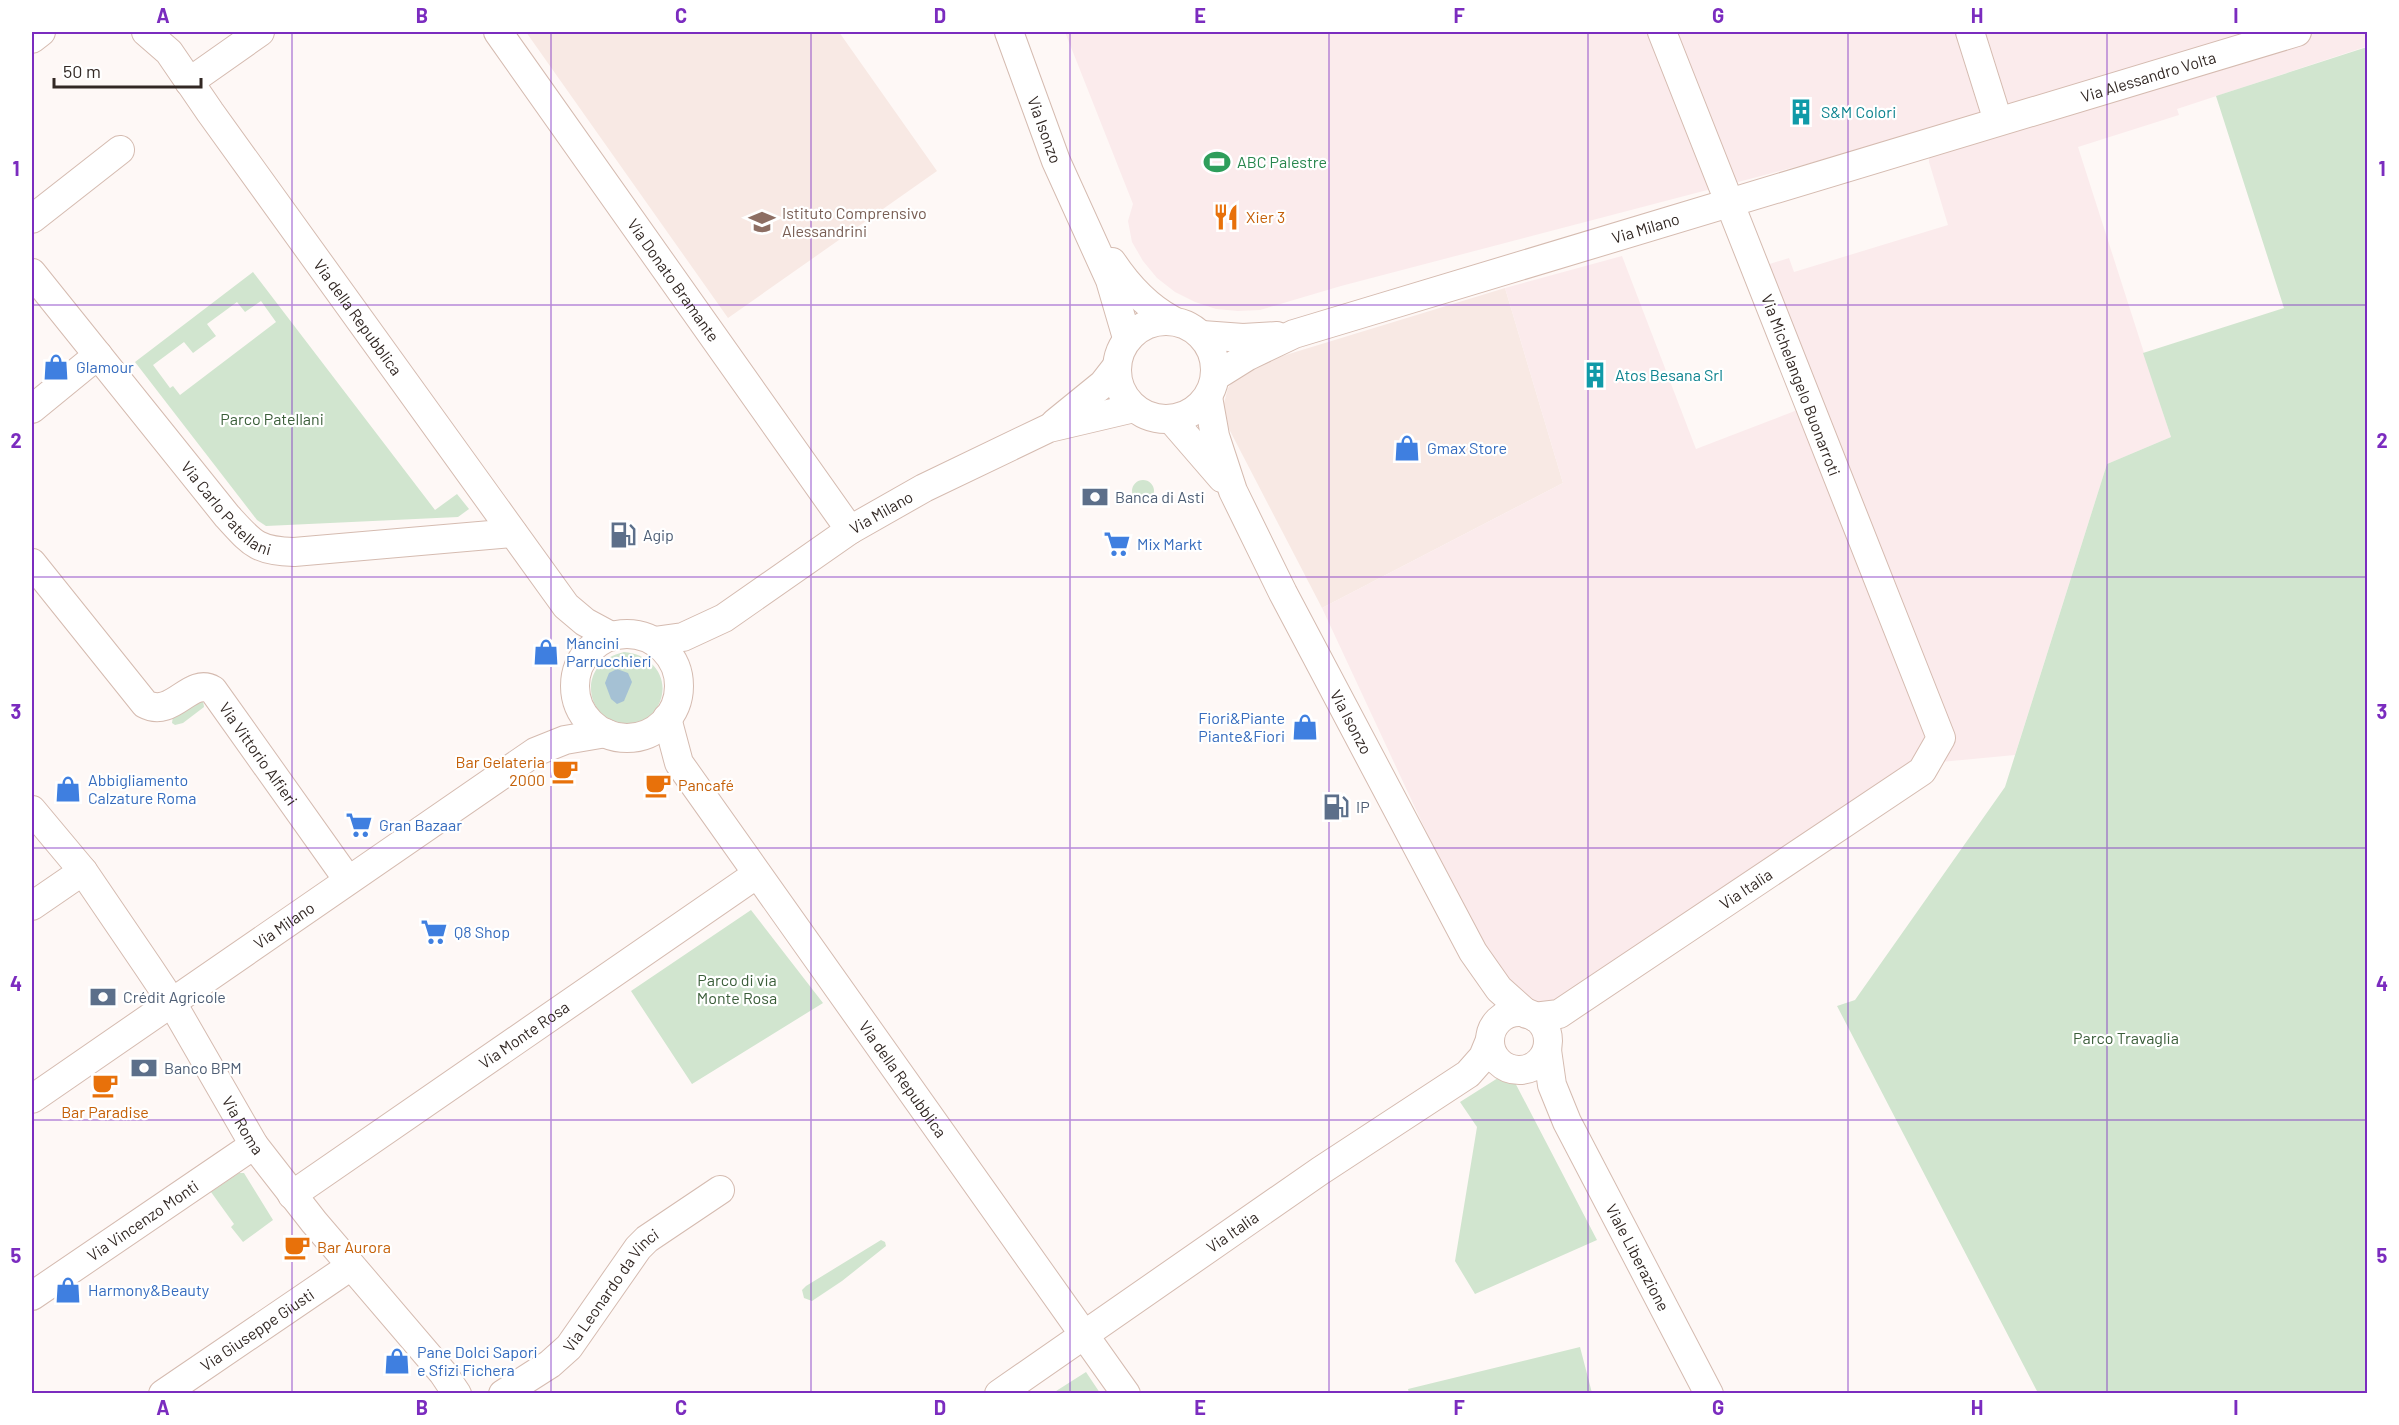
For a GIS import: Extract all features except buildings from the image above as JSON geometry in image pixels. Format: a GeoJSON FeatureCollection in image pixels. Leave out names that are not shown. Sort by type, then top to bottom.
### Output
{"type":"FeatureCollection","features":[{"type":"Feature","properties":{"kind":"street"},"geometry":{"type":"LineString","coordinates":[[32,39],[41,32]]}},
{"type":"Feature","properties":{"kind":"street","name":"Via della Repubblica"},"geometry":{"type":"LineString","coordinates":[[146,32],[169,52],[566,606],[585,622],[611,636]]}},
{"type":"Feature","properties":{"kind":"street"},"geometry":{"type":"LineString","coordinates":[[189,82],[260,32]]}},
{"type":"Feature","properties":{"kind":"street","name":"Via Donato Bramante"},"geometry":{"type":"LineString","coordinates":[[498,32],[850,530]]}},
{"type":"Feature","properties":{"kind":"street","name":"Via Isonzo"},"geometry":{"type":"LineString","coordinates":[[1009,32],[1056,161],[1112,288],[1127,338]]}},
{"type":"Feature","properties":{"kind":"street","name":"Via Michelangelo Buonarroti"},"geometry":{"type":"LineString","coordinates":[[1662,32],[1941,738]]}},
{"type":"Feature","properties":{"kind":"street"},"geometry":{"type":"LineString","coordinates":[[1970,32],[1998,121]]}},
{"type":"Feature","properties":{"kind":"street","name":"Via Alessandro Volta"},"geometry":{"type":"LineString","coordinates":[[1998,121],[2297,32]]}},
{"type":"Feature","properties":{"kind":"street","name":"Via Milano"},"geometry":{"type":"LineString","coordinates":[[1212,387],[1248,356],[1294,334],[1998,121]]}},
{"type":"Feature","properties":{"kind":"street"},"geometry":{"type":"LineString","coordinates":[[32,219],[120,150]]}},
{"type":"Feature","properties":{"kind":"street","name":"Via Isonzo"},"geometry":{"type":"LineString","coordinates":[[1086,226],[1125,281],[1154,310],[1172,320]]}},
{"type":"Feature","properties":{"kind":"street","name":"Via Carlo Patellani"},"geometry":{"type":"LineString","coordinates":[[32,273],[227,516],[250,541],[260,547],[271,551],[294,552],[513,533]]}},
{"type":"Feature","properties":{"kind":"street"},"geometry":{"type":"LineString","coordinates":[[1172,320],[1188,325],[1202,334],[1215,361],[1212,387],[1198,408],[1185,416],[1171,419],[1151,417],[1134,408],[1120,389],[1117,366],[1127,338],[1140,327],[1155,321],[1172,320]]}},
{"type":"Feature","properties":{"kind":"street","name":"Via Milano"},"geometry":{"type":"LineString","coordinates":[[1202,334],[1243,338],[1294,334]]}},
{"type":"Feature","properties":{"kind":"street"},"geometry":{"type":"LineString","coordinates":[[32,409],[98,356]]}},
{"type":"Feature","properties":{"kind":"street","name":"Via Milano"},"geometry":{"type":"LineString","coordinates":[[1049,428],[1097,389],[1117,366]]}},
{"type":"Feature","properties":{"kind":"street","name":"Via Isonzo"},"geometry":{"type":"LineString","coordinates":[[1212,387],[1215,436],[1233,491],[1283,593],[1473,952],[1499,989],[1530,1015]]}},
{"type":"Feature","properties":{"kind":"street","name":"Via Milano"},"geometry":{"type":"LineString","coordinates":[[654,641],[683,637],[724,618],[850,530],[924,488],[1049,428],[1134,408]]}},
{"type":"Feature","properties":{"kind":"street","name":"Via Isonzo"},"geometry":{"type":"LineString","coordinates":[[1171,419],[1233,491]]}},
{"type":"Feature","properties":{"kind":"street","name":"Via Vittorio Alfieri"},"geometry":{"type":"LineString","coordinates":[[32,563],[145,704],[153,708],[161,708],[197,687],[207,686],[213,690],[348,880]]}},
{"type":"Feature","properties":{"kind":"street","name":"Via della Repubblica"},"geometry":{"type":"LineString","coordinates":[[566,606],[574,627],[580,662]]}},
{"type":"Feature","properties":{"kind":"street","name":"Via Milano"},"geometry":{"type":"LineString","coordinates":[[678,676],[688,654],[724,618]]}},
{"type":"Feature","properties":{"kind":"street"},"geometry":{"type":"LineString","coordinates":[[633,634],[654,641],[670,656],[678,676],[679,691],[675,705],[668,718],[659,726],[638,736],[627,737],[606,733],[587,720],[576,699],[576,674],[580,662],[593,645],[611,636],[633,634]]}},
{"type":"Feature","properties":{"kind":"street","name":"Via Milano"},"geometry":{"type":"LineString","coordinates":[[535,752],[557,728],[576,699]]}},
{"type":"Feature","properties":{"kind":"street","name":"Via della Repubblica"},"geometry":{"type":"LineString","coordinates":[[668,718],[679,763],[1126,1394]]}},
{"type":"Feature","properties":{"kind":"street","name":"Via Milano"},"geometry":{"type":"LineString","coordinates":[[32,1099],[535,752],[565,740],[606,733]]}},
{"type":"Feature","properties":{"kind":"street","name":"Via della Repubblica"},"geometry":{"type":"LineString","coordinates":[[638,736],[679,763]]}},
{"type":"Feature","properties":{"kind":"street","name":"Via Italia"},"geometry":{"type":"LineString","coordinates":[[1530,1015],[1559,1014],[1922,771],[1941,738]]}},
{"type":"Feature","properties":{"kind":"street","name":"Via Roma"},"geometry":{"type":"LineString","coordinates":[[32,810],[83,871],[171,1001],[254,1145],[292,1195],[443,1373],[454,1392]]}},
{"type":"Feature","properties":{"kind":"street"},"geometry":{"type":"LineString","coordinates":[[32,906],[83,871]]}},
{"type":"Feature","properties":{"kind":"street","name":"Via Monte Rosa"},"geometry":{"type":"LineString","coordinates":[[292,1195],[757,874]]}},
{"type":"Feature","properties":{"kind":"street","name":"Via Isonzo"},"geometry":{"type":"LineString","coordinates":[[1473,952],[1486,992],[1491,1036]]}},
{"type":"Feature","properties":{"kind":"street"},"geometry":{"type":"LineString","coordinates":[[1518,1013],[1530,1015],[1546,1032],[1546,1050],[1537,1064],[1522,1070],[1509,1068],[1494,1055],[1491,1036],[1502,1018],[1518,1013]]}},
{"type":"Feature","properties":{"kind":"street","name":"Via Italia"},"geometry":{"type":"LineString","coordinates":[[999,1394],[1320,1171],[1468,1074],[1483,1057],[1491,1036]]}},
{"type":"Feature","properties":{"kind":"street","name":"Viale Liberazione"},"geometry":{"type":"LineString","coordinates":[[1546,1050],[1552,1085],[1567,1122],[1709,1394]]}},
{"type":"Feature","properties":{"kind":"street","name":"Via Italia"},"geometry":{"type":"LineString","coordinates":[[1468,1074],[1492,1067],[1509,1068]]}},
{"type":"Feature","properties":{"kind":"street","name":"Viale Liberazione"},"geometry":{"type":"LineString","coordinates":[[1509,1068],[1543,1090],[1567,1122]]}},
{"type":"Feature","properties":{"kind":"street","name":"Via Vincenzo Monti"},"geometry":{"type":"LineString","coordinates":[[32,1296],[254,1145]]}},
{"type":"Feature","properties":{"kind":"street","name":"Via Leonardo da Vinci"},"geometry":{"type":"LineString","coordinates":[[503,1394],[550,1364],[569,1347],[638,1248],[647,1239],[658,1229],[720,1190]]}},
{"type":"Feature","properties":{"kind":"street","name":"Via Giuseppe Giusti"},"geometry":{"type":"LineString","coordinates":[[163,1394],[351,1266]]}},
{"type":"Feature","properties":{"kind":"shaded area","name":"Istituto Comprensivo Alessandrini"},"geometry":{"type":"Polygon","coordinates":[[[526,32],[839,32],[937,171],[728,318],[526,32]]]}},
{"type":"Feature","properties":{"kind":"shaded area"},"geometry":{"type":"Polygon","coordinates":[[[1065,32],[2367,32],[2368,46],[2177,109],[2179,115],[2078,147],[2171,437],[2107,464],[2015,755],[1909,765],[1555,1008],[1529,1000],[1512,987],[1480,947],[1322,608],[1563,483],[1505,288],[1622,256],[1696,449],[1813,404],[1763,266],[1789,258],[1794,272],[1948,225],[1929,162],[1929,155],[2069,116],[2070,95],[1341,286],[1260,310],[1238,311],[1216,309],[1175,292],[1157,278],[1143,261],[1132,242],[1128,221],[1133,204],[1065,32]]]}},
{"type":"Feature","properties":{"kind":"shaded area"},"geometry":{"type":"Polygon","coordinates":[[[1505,288],[1563,483],[1322,608],[1228,427],[1223,407],[1228,388],[1237,376],[1263,362],[1505,288]]]}},
{"type":"Feature","properties":{"kind":"green space","name":"Parco Travaglia"},"geometry":{"type":"Polygon","coordinates":[[[2367,47],[2367,1393],[2038,1393],[1837,1006],[1855,1000],[2005,787],[2107,464],[2171,437],[2143,353],[2284,308],[2216,96],[2367,47]]]}},
{"type":"Feature","properties":{"kind":"green space","name":"Parco Patellani"},"geometry":{"type":"Polygon","coordinates":[[[253,272],[435,510],[457,494],[469,509],[458,517],[266,526],[257,520],[135,362],[253,272]],[[261,301],[245,312],[237,302],[207,324],[216,336],[193,353],[184,342],[153,365],[170,388],[173,386],[180,395],[276,322],[261,301]]]}},
{"type":"Feature","properties":{"kind":"green space"},"geometry":{"type":"Polygon","coordinates":[[[1139,480],[1147,480],[1154,487],[1154,495],[1147,502],[1139,502],[1132,495],[1132,487],[1139,480]]]}},
{"type":"Feature","properties":{"kind":"green space"},"geometry":{"type":"Polygon","coordinates":[[[624,652],[643,657],[651,663],[657,670],[663,686],[662,696],[653,713],[641,721],[624,724],[610,721],[599,712],[593,699],[591,685],[595,672],[606,660],[624,652]]]}},
{"type":"Feature","properties":{"kind":"green space"},"geometry":{"type":"Polygon","coordinates":[[[203,700],[204,707],[183,723],[175,725],[172,723],[173,716],[203,700]]]}},
{"type":"Feature","properties":{"kind":"green space","name":"Parco di via Monte Rosa"},"geometry":{"type":"Polygon","coordinates":[[[751,910],[823,1003],[692,1084],[631,991],[751,910]]]}},
{"type":"Feature","properties":{"kind":"green space"},"geometry":{"type":"Polygon","coordinates":[[[1509,1071],[1597,1240],[1475,1294],[1455,1261],[1477,1127],[1460,1102],[1509,1071]]]}},
{"type":"Feature","properties":{"kind":"green space"},"geometry":{"type":"Polygon","coordinates":[[[239,1173],[244,1173],[273,1220],[243,1242],[231,1227],[234,1224],[211,1192],[239,1173]]]}},
{"type":"Feature","properties":{"kind":"green space"},"geometry":{"type":"Polygon","coordinates":[[[881,1240],[886,1246],[842,1281],[812,1301],[804,1298],[802,1290],[806,1286],[881,1240]]]}},
{"type":"Feature","properties":{"kind":"green space"},"geometry":{"type":"Polygon","coordinates":[[[1580,1347],[1592,1393],[1409,1393],[1408,1389],[1580,1347]]]}},
{"type":"Feature","properties":{"kind":"green space"},"geometry":{"type":"Polygon","coordinates":[[[1086,1372],[1100,1393],[1053,1393],[1086,1372]]]}},
{"type":"Feature","properties":{"kind":"water"},"geometry":{"type":"Polygon","coordinates":[[[617,669],[628,673],[632,682],[624,701],[617,704],[611,699],[605,683],[609,673],[617,669]]]}},
{"type":"Feature","properties":{"kind":"place","name":"S&M Colori"},"geometry":{"type":"Point","coordinates":[1801,112]}},
{"type":"Feature","properties":{"kind":"place","name":"ABC Palestre"},"geometry":{"type":"Point","coordinates":[1217,162]}},
{"type":"Feature","properties":{"kind":"place","name":"Xier 3"},"geometry":{"type":"Point","coordinates":[1226,217]}},
{"type":"Feature","properties":{"kind":"place","name":"Istituto Comprensivo Alessandrini"},"geometry":{"type":"Point","coordinates":[762,222]}},
{"type":"Feature","properties":{"kind":"place","name":"Glamour"},"geometry":{"type":"Point","coordinates":[56,367]}},
{"type":"Feature","properties":{"kind":"place","name":"Atos Besana Srl"},"geometry":{"type":"Point","coordinates":[1595,375]}},
{"type":"Feature","properties":{"kind":"place","name":"Gmax Store"},"geometry":{"type":"Point","coordinates":[1407,448]}},
{"type":"Feature","properties":{"kind":"place","name":"Banca di Asti"},"geometry":{"type":"Point","coordinates":[1095,497]}},
{"type":"Feature","properties":{"kind":"place","name":"Agip"},"geometry":{"type":"Point","coordinates":[623,535]}},
{"type":"Feature","properties":{"kind":"place","name":"Mix Markt"},"geometry":{"type":"Point","coordinates":[1117,544]}},
{"type":"Feature","properties":{"kind":"place","name":"Mancini Parrucchieri"},"geometry":{"type":"Point","coordinates":[546,652]}},
{"type":"Feature","properties":{"kind":"place","name":"Fiori&Piante Piante&Fiori"},"geometry":{"type":"Point","coordinates":[1305,727]}},
{"type":"Feature","properties":{"kind":"place","name":"Bar Gelateria 2000"},"geometry":{"type":"Point","coordinates":[565,771]}},
{"type":"Feature","properties":{"kind":"place","name":"Pancafé"},"geometry":{"type":"Point","coordinates":[658,785]}},
{"type":"Feature","properties":{"kind":"place","name":"Abbigliamento Calzature Roma"},"geometry":{"type":"Point","coordinates":[68,789]}},
{"type":"Feature","properties":{"kind":"place","name":"IP"},"geometry":{"type":"Point","coordinates":[1336,807]}},
{"type":"Feature","properties":{"kind":"place","name":"Gran Bazaar"},"geometry":{"type":"Point","coordinates":[359,825]}},
{"type":"Feature","properties":{"kind":"place","name":"Q8 Shop"},"geometry":{"type":"Point","coordinates":[434,932]}},
{"type":"Feature","properties":{"kind":"place","name":"Crédit Agricole"},"geometry":{"type":"Point","coordinates":[103,997]}},
{"type":"Feature","properties":{"kind":"place","name":"Banco BPM"},"geometry":{"type":"Point","coordinates":[144,1068]}},
{"type":"Feature","properties":{"kind":"place","name":"Bar Paradise"},"geometry":{"type":"Point","coordinates":[105,1085]}},
{"type":"Feature","properties":{"kind":"place","name":"Bar Aurora"},"geometry":{"type":"Point","coordinates":[297,1247]}},
{"type":"Feature","properties":{"kind":"place","name":"Harmony&Beauty"},"geometry":{"type":"Point","coordinates":[68,1290]}},
{"type":"Feature","properties":{"kind":"place","name":"Pane Dolci Sapori e Sfizi Fichera"},"geometry":{"type":"Point","coordinates":[397,1361]}}]}
